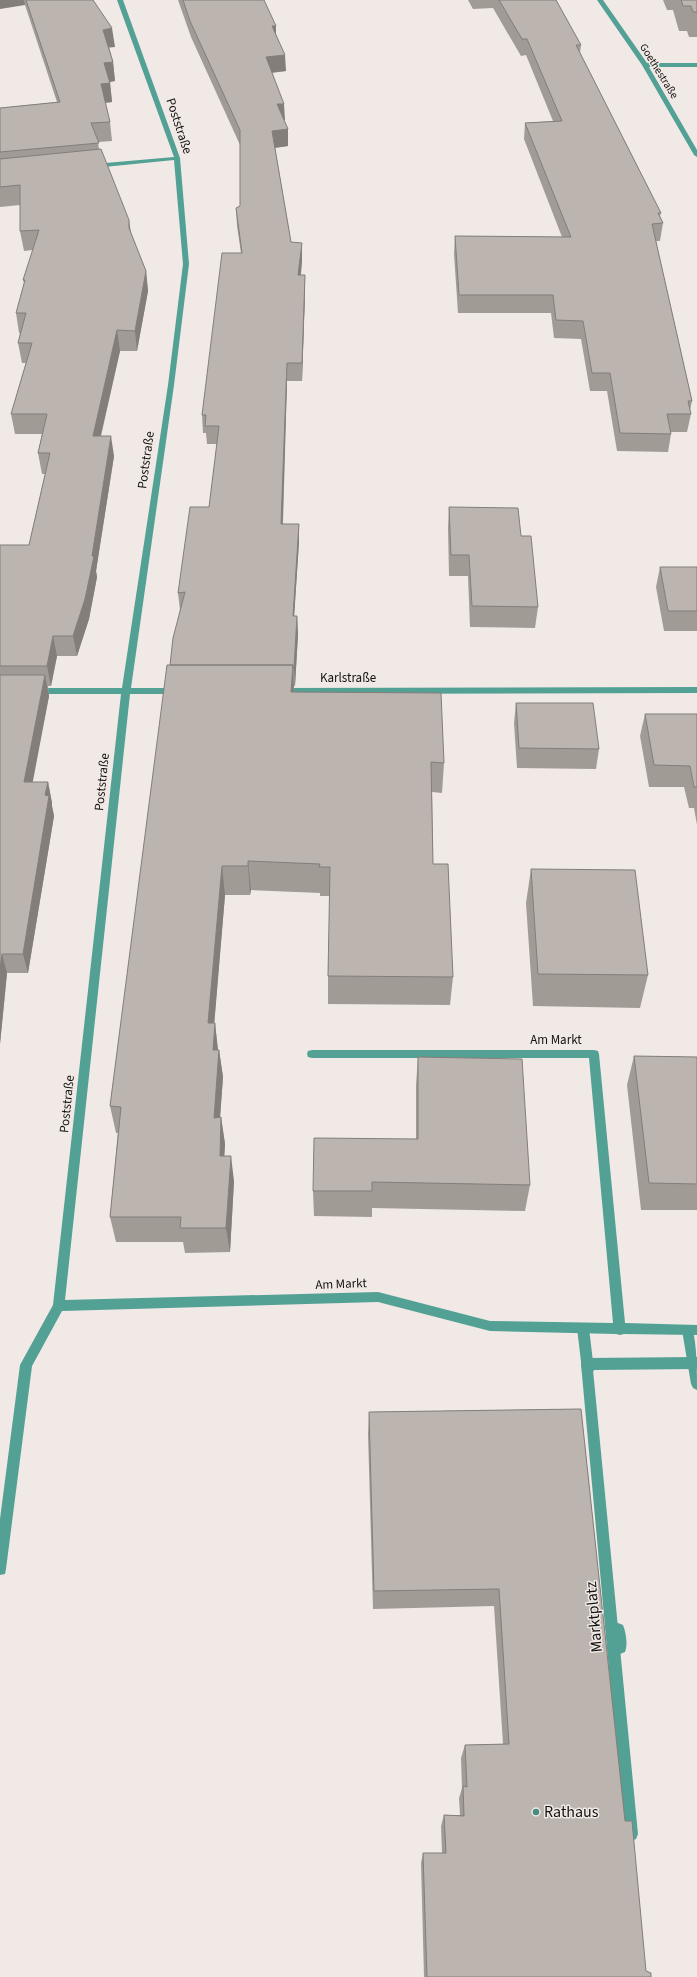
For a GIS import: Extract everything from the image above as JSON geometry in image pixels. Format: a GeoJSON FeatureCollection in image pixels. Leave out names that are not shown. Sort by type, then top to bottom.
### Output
{"type":"FeatureCollection","features":[{"type":"Feature","properties":{"kind":"street","name":"Poststraße"},"geometry":{"type":"LineString","coordinates":[[0,1568],[26,1365],[58,1306],[126,691],[170,393],[186,264],[177,158],[120,0]]}},
{"type":"Feature","properties":{"kind":"street","name":"Goethestraße"},"geometry":{"type":"LineString","coordinates":[[600,0],[645,65],[697,155]]}},
{"type":"Feature","properties":{"kind":"street"},"geometry":{"type":"LineString","coordinates":[[645,65],[697,65]]}},
{"type":"Feature","properties":{"kind":"street"},"geometry":{"type":"LineString","coordinates":[[85,166],[177,158]]}},
{"type":"Feature","properties":{"kind":"street","name":"Karlstraße"},"geometry":{"type":"LineString","coordinates":[[269,691],[697,690]]}},
{"type":"Feature","properties":{"kind":"street"},"geometry":{"type":"LineString","coordinates":[[24,691],[182,691]]}},
{"type":"Feature","properties":{"kind":"street","name":"Am Markt"},"geometry":{"type":"LineString","coordinates":[[312,1054],[594,1054],[620,1330]]}},
{"type":"Feature","properties":{"kind":"street","name":"Am Markt"},"geometry":{"type":"LineString","coordinates":[[58,1306],[378,1297],[490,1326],[620,1330],[693,1330]]}},
{"type":"Feature","properties":{"kind":"street"},"geometry":{"type":"LineString","coordinates":[[583,1328],[620,1647]]}},
{"type":"Feature","properties":{"kind":"street"},"geometry":{"type":"LineString","coordinates":[[693,1330],[697,1384]]}},
{"type":"Feature","properties":{"kind":"street"},"geometry":{"type":"LineString","coordinates":[[587,1364],[695,1363]]}},
{"type":"Feature","properties":{"kind":"street","name":"Marktplatz"},"geometry":{"type":"LineString","coordinates":[[587,1364],[632,1850]]}},
{"type":"Feature","properties":{"kind":"building"},"geometry":{"type":"Polygon","coordinates":[[[26,0],[93,0],[112,28],[103,30],[113,62],[104,63],[110,83],[101,84],[110,122],[91,123],[99,143],[0,152],[0,108],[60,102],[26,0]]]}},
{"type":"Feature","properties":{"kind":"building"},"geometry":{"type":"Polygon","coordinates":[[[183,0],[264,0],[276,26],[272,26],[285,55],[266,57],[284,104],[277,104],[288,129],[272,131],[291,242],[302,243],[298,275],[305,275],[302,363],[287,363],[281,524],[299,524],[293,616],[297,616],[294,668],[293,665],[170,665],[173,638],[185,592],[178,593],[190,507],[209,507],[219,426],[205,426],[206,415],[202,415],[222,253],[242,253],[236,208],[240,206],[240,130],[190,21],[183,0]]]}},
{"type":"Feature","properties":{"kind":"building"},"geometry":{"type":"Polygon","coordinates":[[[499,0],[556,0],[581,45],[576,45],[661,213],[658,213],[663,223],[652,224],[692,401],[688,401],[691,414],[667,414],[671,434],[620,433],[610,373],[592,373],[583,321],[556,320],[553,295],[459,295],[455,236],[571,237],[525,123],[562,121],[527,39],[522,39],[499,0]]]}},
{"type":"Feature","properties":{"kind":"building"},"geometry":{"type":"Polygon","coordinates":[[[681,0],[697,0],[697,12],[693,12],[691,6],[683,6],[681,0]]]}},
{"type":"Feature","properties":{"kind":"building"},"geometry":{"type":"Polygon","coordinates":[[[101,149],[129,220],[129,228],[146,271],[135,331],[117,330],[93,436],[111,436],[92,556],[94,556],[85,599],[73,636],[53,636],[47,666],[0,666],[0,545],[29,545],[50,453],[38,453],[47,414],[11,414],[32,343],[18,343],[26,313],[16,313],[25,280],[23,280],[39,230],[20,231],[20,185],[0,187],[0,159],[101,149]]]}},
{"type":"Feature","properties":{"kind":"building"},"geometry":{"type":"Polygon","coordinates":[[[449,507],[518,508],[521,536],[531,536],[538,607],[472,606],[469,555],[451,555],[449,507]]]}},
{"type":"Feature","properties":{"kind":"building"},"geometry":{"type":"Polygon","coordinates":[[[660,567],[697,567],[697,611],[668,611],[660,567]]]}},
{"type":"Feature","properties":{"kind":"building"},"geometry":{"type":"Polygon","coordinates":[[[167,665],[293,665],[291,692],[441,693],[444,763],[431,762],[433,864],[448,864],[453,977],[328,976],[330,867],[319,867],[320,864],[248,861],[248,866],[222,866],[208,1023],[215,1023],[213,1050],[219,1050],[214,1118],[221,1117],[220,1156],[231,1156],[226,1228],[180,1228],[181,1217],[110,1217],[121,1107],[110,1106],[167,665]]]}},
{"type":"Feature","properties":{"kind":"building"},"geometry":{"type":"Polygon","coordinates":[[[0,675],[45,675],[24,782],[48,782],[45,795],[49,796],[23,954],[2,954],[0,970],[0,675]]]}},
{"type":"Feature","properties":{"kind":"building"},"geometry":{"type":"Polygon","coordinates":[[[516,703],[593,703],[599,749],[519,748],[516,703]]]}},
{"type":"Feature","properties":{"kind":"building"},"geometry":{"type":"Polygon","coordinates":[[[645,714],[697,714],[697,787],[694,787],[690,766],[654,765],[645,714]]]}},
{"type":"Feature","properties":{"kind":"building"},"geometry":{"type":"Polygon","coordinates":[[[531,869],[635,870],[648,975],[538,974],[531,869]]]}},
{"type":"Feature","properties":{"kind":"building"},"geometry":{"type":"Polygon","coordinates":[[[634,1056],[697,1057],[697,1184],[649,1183],[634,1056]]]}},
{"type":"Feature","properties":{"kind":"building"},"geometry":{"type":"Polygon","coordinates":[[[418,1057],[522,1059],[530,1185],[372,1182],[372,1191],[313,1191],[314,1138],[418,1139],[418,1057]]]}},
{"type":"Feature","properties":{"kind":"building"},"geometry":{"type":"Polygon","coordinates":[[[581,1409],[625,1821],[632,1821],[646,1971],[651,1973],[651,1977],[427,1977],[423,1853],[446,1853],[444,1815],[464,1816],[463,1786],[467,1787],[465,1745],[509,1744],[499,1589],[374,1591],[369,1412],[581,1409]]]}},
{"type":"Feature","properties":{"kind":"place","name":"Rathaus"},"geometry":{"type":"Point","coordinates":[536,1812]}}]}
